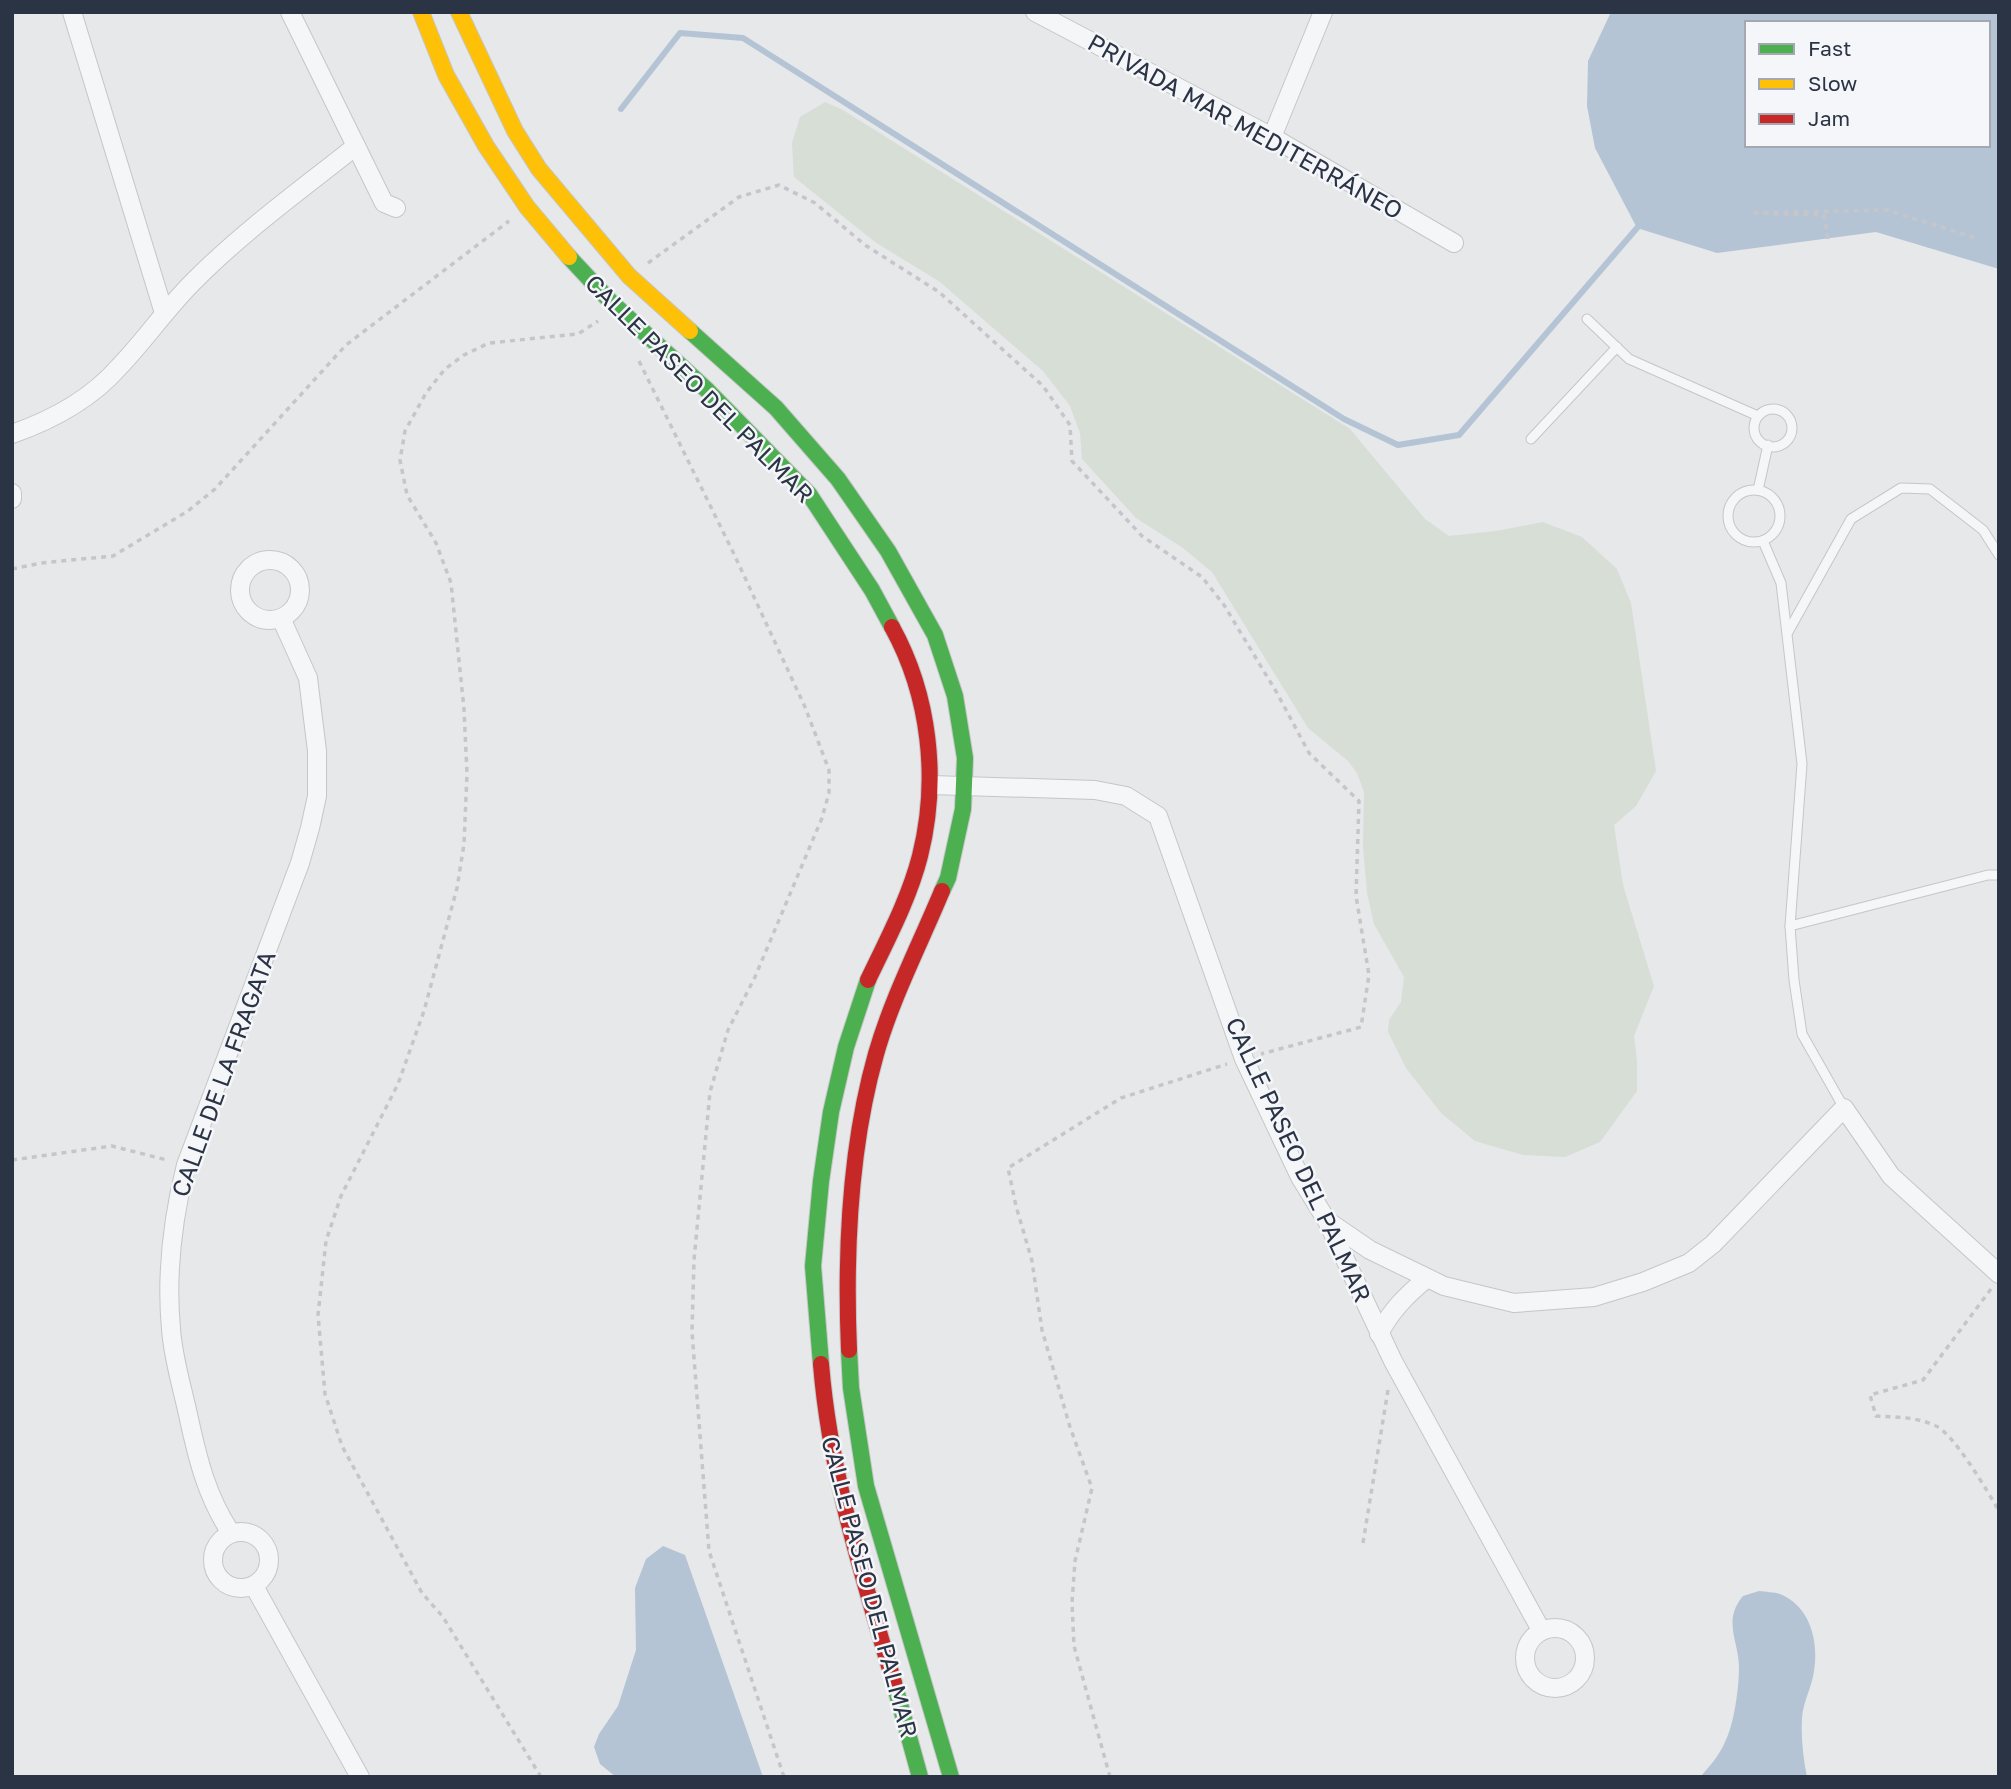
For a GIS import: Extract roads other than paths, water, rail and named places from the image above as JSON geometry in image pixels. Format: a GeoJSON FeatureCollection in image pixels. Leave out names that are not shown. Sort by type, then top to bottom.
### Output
{"type":"FeatureCollection","features":[{"type":"Feature","properties":{"kind":"street"},"geometry":{"type":"LineString","coordinates":[[72,12],[164,313]]}},
{"type":"Feature","properties":{"kind":"street"},"geometry":{"type":"LineString","coordinates":[[290,12],[384,203],[396,208]]}},
{"type":"Feature","properties":{"kind":"street","name":"CALLE PASEO DEL PALMAR"},"geometry":{"type":"LineString","coordinates":[[421,12],[446,75],[501,139],[539,169],[629,276],[776,408],[838,479],[888,551],[935,635],[955,696],[965,758],[963,809],[948,878],[893,1007],[877,1053],[866,1102],[852,1185],[848,1322],[851,1388],[866,1486],[951,1777]]}},
{"type":"Feature","properties":{"kind":"street","name":"CALLE PASEO DEL PALMAR"},"geometry":{"type":"LineString","coordinates":[[459,12],[527,208],[611,302],[708,391],[809,494],[872,590],[898,638],[916,686],[926,724],[931,785],[920,856],[904,902],[863,992],[846,1047],[829,1123],[813,1266],[825,1416],[839,1490],[920,1777]]}},
{"type":"Feature","properties":{"kind":"street","name":"PRIVADA MAR MEDITERRÁNEO"},"geometry":{"type":"LineString","coordinates":[[1035,12],[1272,137],[1454,243]]}},
{"type":"Feature","properties":{"kind":"street"},"geometry":{"type":"LineString","coordinates":[[1272,137],[1322,12]]}},
{"type":"Feature","properties":{"kind":"street"},"geometry":{"type":"LineString","coordinates":[[12,434],[40,424],[78,402],[105,381],[164,313],[217,260],[356,146]]}},
{"type":"Feature","properties":{"kind":"street"},"geometry":{"type":"LineString","coordinates":[[546,232],[571,209]]}},
{"type":"Feature","properties":{"kind":"street"},"geometry":{"type":"LineString","coordinates":[[12,493],[12,499]]}},
{"type":"Feature","properties":{"kind":"street","name":"CALLE DE LA FRAGATA"},"geometry":{"type":"LineString","coordinates":[[231,1533],[217,1512],[201,1474],[171,1331],[170,1281],[176,1215],[186,1165],[300,863],[317,796],[317,751],[308,678],[281,618]]}},
{"type":"Feature","properties":{"kind":"street","name":"CALLE PASEO DEL PALMAR"},"geometry":{"type":"LineString","coordinates":[[931,785],[1095,790],[1126,796],[1158,816],[1244,1059],[1300,1177],[1328,1221],[1393,1361],[1541,1630]]}},
{"type":"Feature","properties":{"kind":"street"},"geometry":{"type":"LineString","coordinates":[[1328,1221],[1370,1250],[1444,1286],[1514,1303],[1594,1297],[1643,1282],[1689,1263],[1713,1244],[1844,1108],[1891,1176],[1995,1282]]}},
{"type":"Feature","properties":{"kind":"street"},"geometry":{"type":"LineString","coordinates":[[1379,1334],[1388,1315],[1427,1278]]}},
{"type":"Feature","properties":{"kind":"street"},"geometry":{"type":"LineString","coordinates":[[245,1532],[259,1538],[267,1549],[270,1563],[265,1576],[254,1586],[239,1589],[224,1584],[214,1571],[212,1556],[218,1542],[231,1533],[245,1532]]}},
{"type":"Feature","properties":{"kind":"street"},"geometry":{"type":"LineString","coordinates":[[254,1586],[360,1777]]}},
{"type":"Feature","properties":{"kind":"lane"},"geometry":{"type":"LineString","coordinates":[[1587,319],[1629,359],[1758,416]]}},
{"type":"Feature","properties":{"kind":"lane"},"geometry":{"type":"LineString","coordinates":[[1531,439],[1617,347]]}},
{"type":"Feature","properties":{"kind":"lane"},"geometry":{"type":"LineString","coordinates":[[1771,409],[1779,410],[1786,413],[1792,426],[1788,439],[1782,444],[1768,446],[1756,436],[1754,429],[1758,416],[1771,409]]}},
{"type":"Feature","properties":{"kind":"lane"},"geometry":{"type":"LineString","coordinates":[[1758,490],[1768,446]]}},
{"type":"Feature","properties":{"kind":"lane"},"geometry":{"type":"LineString","coordinates":[[1788,632],[1851,519],[1901,488],[1930,489],[1983,530],[1999,555]]}},
{"type":"Feature","properties":{"kind":"lane"},"geometry":{"type":"LineString","coordinates":[[1758,490],[1772,496],[1781,518],[1776,533],[1763,541],[1747,542],[1730,526],[1728,519],[1731,503],[1742,492],[1758,490]]}},
{"type":"Feature","properties":{"kind":"lane"},"geometry":{"type":"LineString","coordinates":[[1763,541],[1781,583],[1802,764],[1790,926],[1794,980],[1802,1034],[1844,1108]]}},
{"type":"Feature","properties":{"kind":"lane"},"geometry":{"type":"LineString","coordinates":[[1790,926],[1988,875],[1999,875]]}},
{"type":"Feature","properties":{"kind":"water"},"geometry":{"type":"Polygon","coordinates":[[[1611,12],[1999,12],[1999,269],[1876,232],[1717,253],[1637,228],[1595,148],[1587,106],[1588,61],[1611,12]]]}},
{"type":"Feature","properties":{"kind":"water"},"geometry":{"type":"Polygon","coordinates":[[[663,1546],[685,1555],[763,1777],[616,1777],[600,1764],[594,1747],[599,1734],[618,1706],[636,1650],[635,1588],[646,1559],[663,1546]]]}},
{"type":"Feature","properties":{"kind":"water"},"geometry":{"type":"Polygon","coordinates":[[[1759,1591],[1778,1593],[1799,1607],[1813,1637],[1814,1671],[1802,1718],[1807,1777],[1700,1777],[1723,1747],[1733,1716],[1739,1668],[1733,1631],[1734,1614],[1743,1596],[1759,1591]]]}},
{"type":"Feature","properties":{"kind":"waterway"},"geometry":{"type":"LineString","coordinates":[[621,109],[680,33],[743,38],[1344,419],[1398,445],[1459,435],[1637,228]]}}]}
